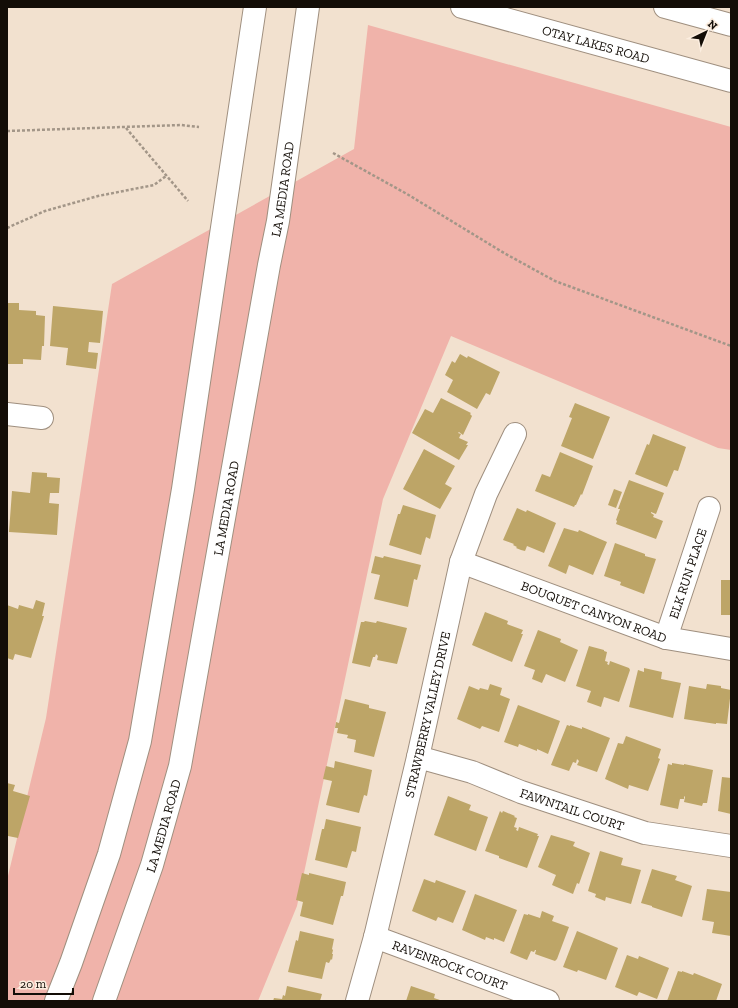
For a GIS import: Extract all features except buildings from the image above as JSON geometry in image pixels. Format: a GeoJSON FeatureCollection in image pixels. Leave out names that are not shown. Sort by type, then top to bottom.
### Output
{"type":"FeatureCollection","features":[{"type":"Feature","properties":{"kind":"main road"},"geometry":{"type":"LineString","coordinates":[[56,1001],[71,963],[109,854],[140,741],[184,489],[255,7]]}},
{"type":"Feature","properties":{"kind":"main road","name":"LA MEDIA ROAD"},"geometry":{"type":"LineString","coordinates":[[104,1001],[152,865],[180,766],[266,280],[278,221],[308,7]]}},
{"type":"Feature","properties":{"kind":"main road","name":"OTAY LAKES ROAD"},"geometry":{"type":"LineString","coordinates":[[462,7],[731,81]]}},
{"type":"Feature","properties":{"kind":"main road"},"geometry":{"type":"LineString","coordinates":[[665,7],[731,25]]}},
{"type":"Feature","properties":{"kind":"main road"},"geometry":{"type":"LineString","coordinates":[[7,414],[42,418]]}},
{"type":"Feature","properties":{"kind":"main road","name":"STRAWBERRY VALLEY DRIVE"},"geometry":{"type":"LineString","coordinates":[[357,1001],[375,936],[418,757],[461,562],[486,494],[515,434]]}},
{"type":"Feature","properties":{"kind":"main road","name":"ELK RUN PLACE"},"geometry":{"type":"LineString","coordinates":[[666,638],[709,508]]}},
{"type":"Feature","properties":{"kind":"main road","name":"BOUQUET CANYON ROAD"},"geometry":{"type":"LineString","coordinates":[[461,562],[666,638],[731,649]]}},
{"type":"Feature","properties":{"kind":"main road","name":"FAWNTAIL COURT"},"geometry":{"type":"LineString","coordinates":[[418,757],[472,772],[521,792],[645,833],[731,846]]}},
{"type":"Feature","properties":{"kind":"main road","name":"RAVENROCK COURT"},"geometry":{"type":"LineString","coordinates":[[375,936],[548,1001]]}},
{"type":"Feature","properties":{"kind":"path"},"geometry":{"type":"LineString","coordinates":[[7,131],[181,125],[200,126]]}},
{"type":"Feature","properties":{"kind":"path"},"geometry":{"type":"LineString","coordinates":[[126,127],[188,201]]}},
{"type":"Feature","properties":{"kind":"path"},"geometry":{"type":"LineString","coordinates":[[333,153],[407,194],[504,254],[555,282],[731,346]]}},
{"type":"Feature","properties":{"kind":"path"},"geometry":{"type":"LineString","coordinates":[[7,228],[45,211],[98,196],[154,185],[166,176]]}},
{"type":"Feature","properties":{"kind":"shaded area"},"geometry":{"type":"Polygon","coordinates":[[[368,25],[731,127],[731,450],[718,448],[451,336],[383,499],[297,906],[258,1001],[7,1001],[7,880],[46,718],[112,284],[354,149],[368,25]]]}}]}
